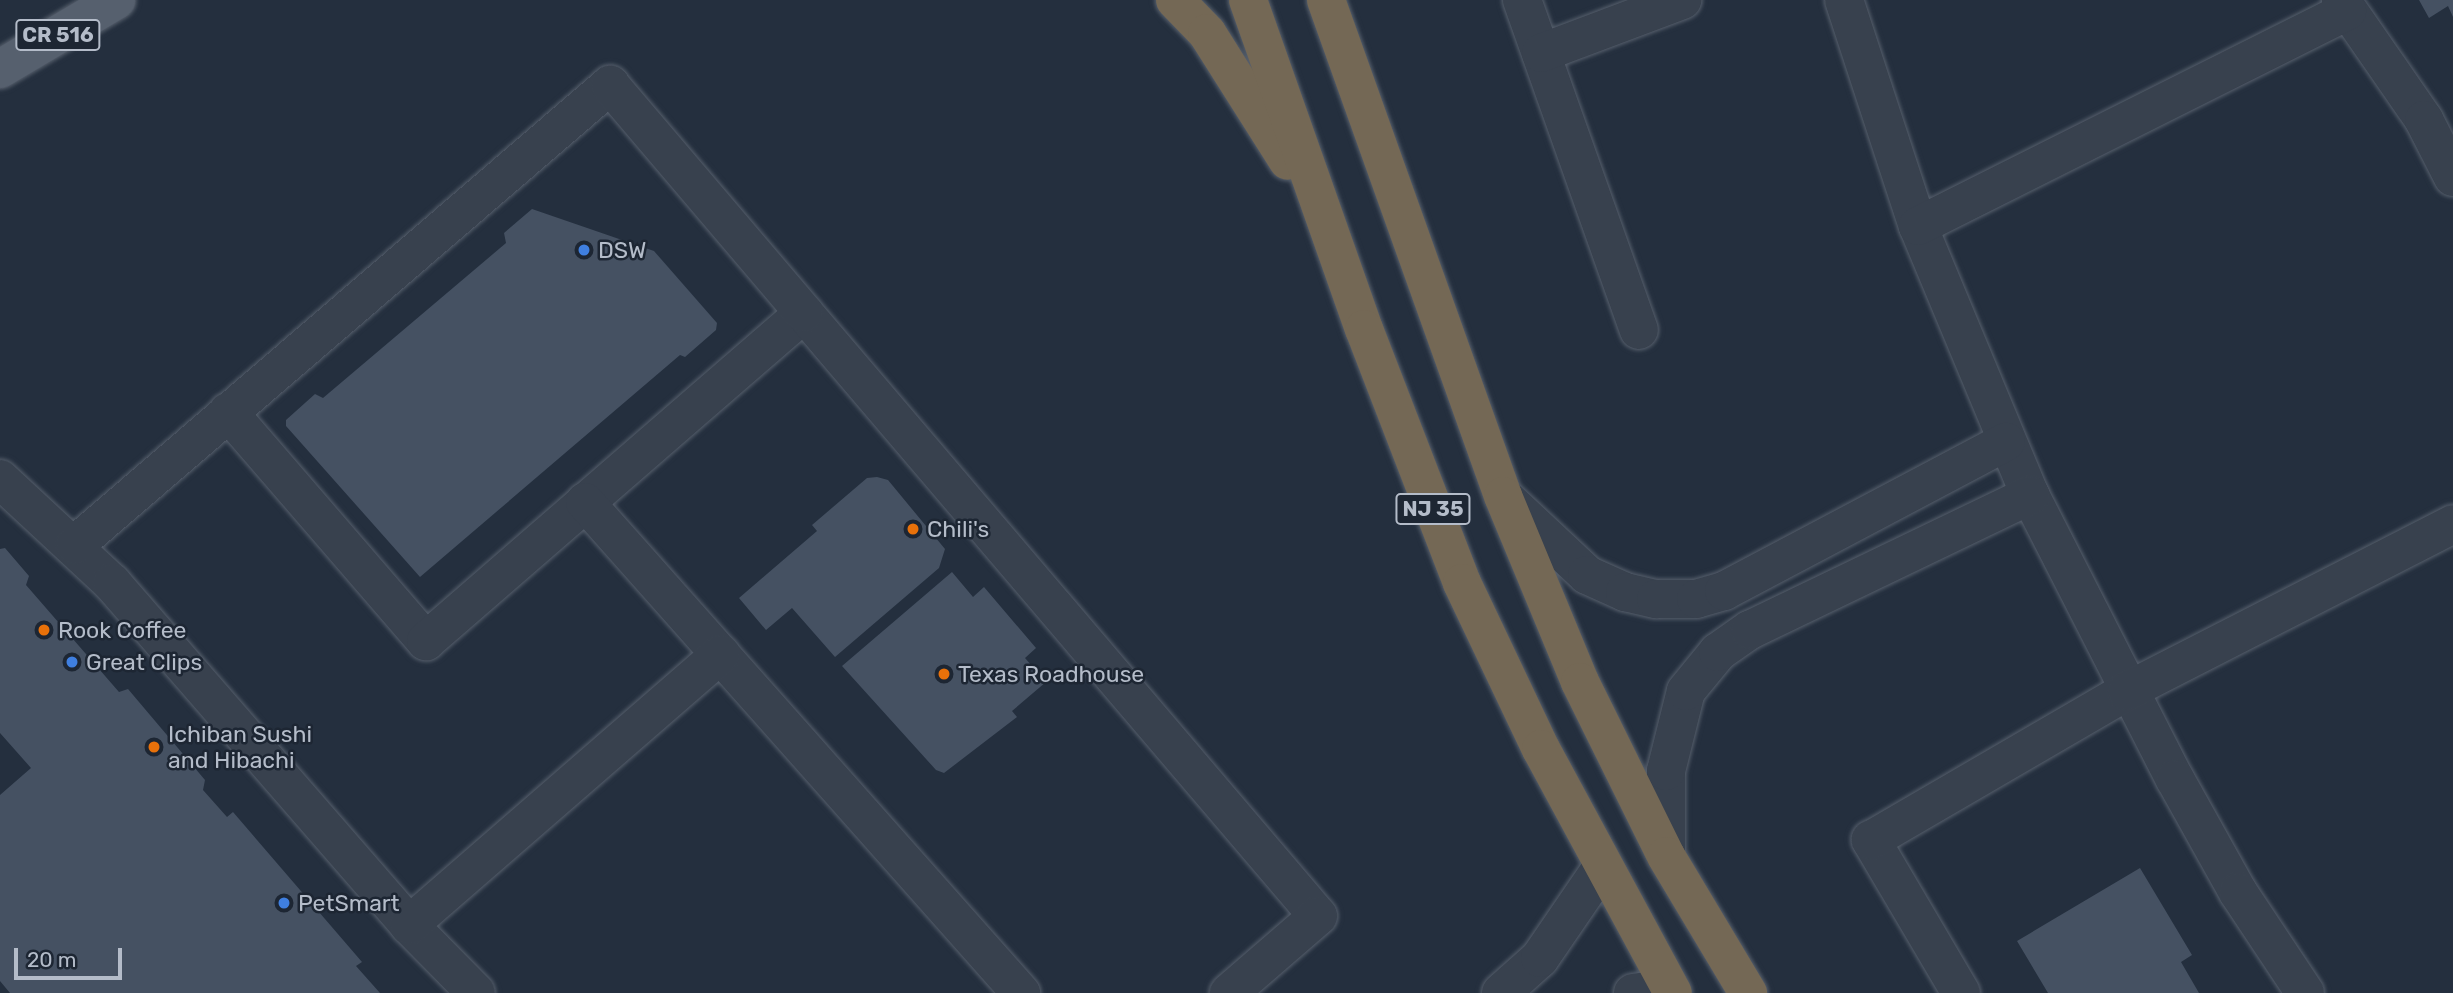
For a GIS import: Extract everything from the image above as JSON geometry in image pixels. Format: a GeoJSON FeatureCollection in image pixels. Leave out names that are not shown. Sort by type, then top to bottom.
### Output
{"type":"FeatureCollection","features":[{"type":"Feature","properties":{"kind":"highway"},"geometry":{"type":"LineString","coordinates":[[1175,0],[1207,33],[1289,163],[1364,329]]}},
{"type":"Feature","properties":{"kind":"highway","name":"NJ 35"},"geometry":{"type":"LineString","coordinates":[[1248,0],[1364,329],[1462,583],[1541,749],[1672,990]]}},
{"type":"Feature","properties":{"kind":"highway","name":"NJ 35"},"geometry":{"type":"LineString","coordinates":[[1326,0],[1503,496],[1580,682],[1666,856],[1748,993]]}},
{"type":"Feature","properties":{"kind":"main road","name":"CR 516"},"geometry":{"type":"LineString","coordinates":[[0,69],[116,0]]}},
{"type":"Feature","properties":{"kind":"street"},"geometry":{"type":"LineString","coordinates":[[1522,0],[1639,330]]}},
{"type":"Feature","properties":{"kind":"street"},"geometry":{"type":"LineString","coordinates":[[1541,53],[1682,0]]}},
{"type":"Feature","properties":{"kind":"street"},"geometry":{"type":"LineString","coordinates":[[1844,0],[1918,226],[2029,495],[2127,691],[2238,892],[2305,993]]}},
{"type":"Feature","properties":{"kind":"street"},"geometry":{"type":"LineString","coordinates":[[1918,226],[2344,6],[2424,120],[2453,177]]}},
{"type":"Feature","properties":{"kind":"street"},"geometry":{"type":"LineString","coordinates":[[75,545],[610,85],[1318,916],[1229,993]]}},
{"type":"Feature","properties":{"kind":"street"},"geometry":{"type":"LineString","coordinates":[[228,412],[426,641],[804,313]]}},
{"type":"Feature","properties":{"kind":"street"},"geometry":{"type":"LineString","coordinates":[[1503,496],[1587,575],[1625,592],[1657,599],[1696,599],[1724,591],[2006,442]]}},
{"type":"Feature","properties":{"kind":"street"},"geometry":{"type":"LineString","coordinates":[[0,480],[75,545],[145,620],[409,925],[476,993]]}},
{"type":"Feature","properties":{"kind":"street"},"geometry":{"type":"LineString","coordinates":[[1666,856],[1666,771],[1686,691],[1718,652],[1750,630],[2029,495]]}},
{"type":"Feature","properties":{"kind":"street"},"geometry":{"type":"LineString","coordinates":[[585,502],[1021,993]]}},
{"type":"Feature","properties":{"kind":"street"},"geometry":{"type":"LineString","coordinates":[[1961,993],[1871,840],[2127,691],[2453,524]]}},
{"type":"Feature","properties":{"kind":"street"},"geometry":{"type":"LineString","coordinates":[[409,925],[721,654]]}},
{"type":"Feature","properties":{"kind":"street"},"geometry":{"type":"LineString","coordinates":[[1501,993],[1540,958],[1603,866]]}},
{"type":"Feature","properties":{"kind":"street"},"geometry":{"type":"LineString","coordinates":[[1633,993],[1672,990]]}},
{"type":"Feature","properties":{"kind":"building"},"geometry":{"type":"Polygon","coordinates":[[[2419,0],[2453,0],[2453,17],[2448,6],[2429,18],[2419,0]]]}},
{"type":"Feature","properties":{"kind":"building"},"geometry":{"type":"Polygon","coordinates":[[[532,209],[654,251],[717,323],[716,330],[685,357],[680,355],[420,577],[286,426],[286,420],[315,394],[323,398],[506,243],[504,233],[532,209]]]}},
{"type":"Feature","properties":{"kind":"building"},"geometry":{"type":"Polygon","coordinates":[[[867,478],[888,480],[945,549],[939,568],[835,657],[792,608],[766,630],[739,598],[817,531],[812,525],[867,478]]]}},
{"type":"Feature","properties":{"kind":"building"},"geometry":{"type":"Polygon","coordinates":[[[5,548],[29,576],[26,585],[119,692],[128,689],[205,780],[203,790],[227,817],[233,812],[362,962],[356,966],[380,993],[10,993],[0,981],[0,795],[31,768],[0,733],[0,549],[5,548]]]}},
{"type":"Feature","properties":{"kind":"building","name":"Texas Roadhouse"},"geometry":{"type":"Polygon","coordinates":[[[952,572],[973,597],[984,587],[1036,648],[1025,658],[1046,682],[1012,711],[1017,717],[944,773],[936,770],[842,666],[952,572]]]}},
{"type":"Feature","properties":{"kind":"building"},"geometry":{"type":"Polygon","coordinates":[[[2140,868],[2192,955],[2181,962],[2199,993],[2048,993],[2017,941],[2140,868]]]}},
{"type":"Feature","properties":{"kind":"place","name":"DSW"},"geometry":{"type":"Point","coordinates":[584,250]}},
{"type":"Feature","properties":{"kind":"place","name":"Chili's"},"geometry":{"type":"Point","coordinates":[913,529]}},
{"type":"Feature","properties":{"kind":"place","name":"Rook Coffee"},"geometry":{"type":"Point","coordinates":[44,630]}},
{"type":"Feature","properties":{"kind":"place","name":"Great Clips"},"geometry":{"type":"Point","coordinates":[72,662]}},
{"type":"Feature","properties":{"kind":"place","name":"Texas Roadhouse"},"geometry":{"type":"Point","coordinates":[944,674]}},
{"type":"Feature","properties":{"kind":"place","name":"Ichiban Sushi and Hibachi"},"geometry":{"type":"Point","coordinates":[154,747]}},
{"type":"Feature","properties":{"kind":"place","name":"PetSmart"},"geometry":{"type":"Point","coordinates":[284,903]}}]}
